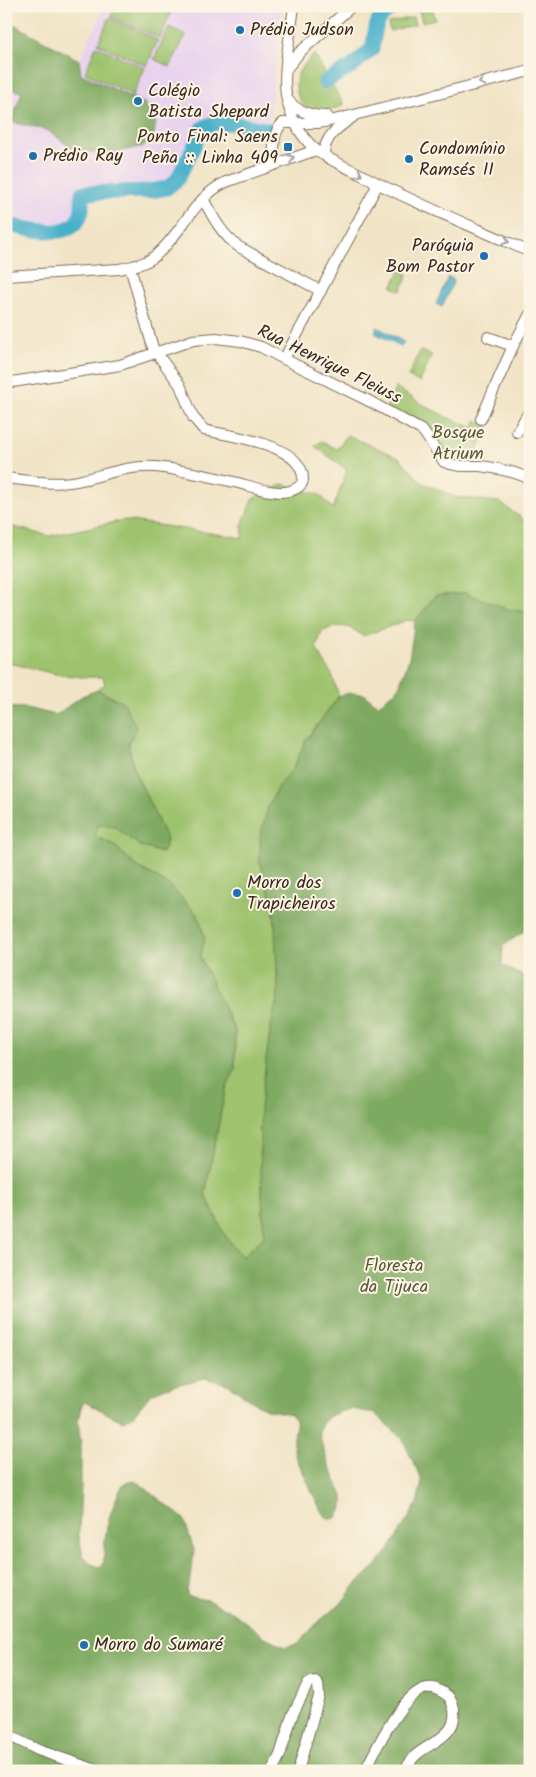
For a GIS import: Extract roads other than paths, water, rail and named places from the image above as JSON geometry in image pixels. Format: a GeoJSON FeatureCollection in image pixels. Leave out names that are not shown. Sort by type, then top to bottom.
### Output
{"type":"FeatureCollection","features":[{"type":"Feature","properties":{"kind":"street"},"geometry":{"type":"LineString","coordinates":[[294,6],[284,82],[286,96],[295,123],[302,134],[320,152],[378,184],[530,252]]}},
{"type":"Feature","properties":{"kind":"street"},"geometry":{"type":"LineString","coordinates":[[286,69],[300,52],[352,6]]}},
{"type":"Feature","properties":{"kind":"street"},"geometry":{"type":"LineString","coordinates":[[266,167],[273,155],[275,135],[279,126],[284,123],[330,121],[530,71]]}},
{"type":"Feature","properties":{"kind":"street"},"geometry":{"type":"LineString","coordinates":[[286,96],[293,106],[306,114],[326,116],[360,112]]}},
{"type":"Feature","properties":{"kind":"street"},"geometry":{"type":"LineString","coordinates":[[6,276],[110,270],[130,267],[153,258],[214,188],[266,167],[320,152],[330,135],[360,112]]}},
{"type":"Feature","properties":{"kind":"street"},"geometry":{"type":"LineString","coordinates":[[284,358],[378,184]]}},
{"type":"Feature","properties":{"kind":"street"},"geometry":{"type":"LineString","coordinates":[[203,199],[228,240],[321,291]]}},
{"type":"Feature","properties":{"kind":"street"},"geometry":{"type":"LineString","coordinates":[[6,478],[52,483],[80,480],[126,468],[154,467],[218,478],[269,490],[286,491],[300,487],[303,482],[302,472],[296,461],[269,445],[204,430],[198,425],[193,418],[180,385],[153,348],[130,267]]}},
{"type":"Feature","properties":{"kind":"street"},"geometry":{"type":"LineString","coordinates":[[481,419],[513,346],[530,314]]}},
{"type":"Feature","properties":{"kind":"street"},"geometry":{"type":"LineString","coordinates":[[488,337],[513,346]]}},
{"type":"Feature","properties":{"kind":"street","name":"Rua Henrique Fleiuss"},"geometry":{"type":"LineString","coordinates":[[6,383],[120,365],[193,340],[216,338],[240,341],[261,347],[284,358],[423,431],[444,462],[460,466],[494,468],[522,475],[530,480]]}},
{"type":"Feature","properties":{"kind":"street"},"geometry":{"type":"LineString","coordinates":[[517,432],[530,410]]}},
{"type":"Feature","properties":{"kind":"street"},"geometry":{"type":"LineString","coordinates":[[272,1771],[280,1755],[292,1716],[308,1683],[316,1682],[318,1684],[319,1696],[298,1771]]}},
{"type":"Feature","properties":{"kind":"street"},"geometry":{"type":"LineString","coordinates":[[365,1771],[379,1742],[395,1717],[410,1699],[422,1690],[431,1687],[446,1693],[453,1703],[455,1714],[453,1723],[449,1730],[415,1756],[405,1771]]}},
{"type":"Feature","properties":{"kind":"street"},"geometry":{"type":"LineString","coordinates":[[6,1734],[38,1750],[99,1771]]}},
{"type":"Feature","properties":{"kind":"water"},"geometry":{"type":"Polygon","coordinates":[[[448,277],[454,280],[442,307],[436,304],[448,277]]]}},
{"type":"Feature","properties":{"kind":"water"},"geometry":{"type":"Polygon","coordinates":[[[377,327],[404,342],[401,346],[375,333],[377,327]]]}},
{"type":"Feature","properties":{"kind":"waterway"},"geometry":{"type":"LineString","coordinates":[[325,82],[351,67],[372,49],[375,29],[379,21],[394,6]]}},
{"type":"Feature","properties":{"kind":"waterway"},"geometry":{"type":"LineString","coordinates":[[6,225],[59,231],[69,228],[76,222],[82,211],[82,193],[150,191],[167,188],[177,180],[203,128],[210,125],[226,123],[268,130]]}},
{"type":"Feature","properties":{"kind":"place","name":"Prédio Judson"},"geometry":{"type":"Point","coordinates":[240,30]}},
{"type":"Feature","properties":{"kind":"place","name":"Colégio Batista Shepard"},"geometry":{"type":"Point","coordinates":[138,101]}},
{"type":"Feature","properties":{"kind":"place","name":"Ponto Final: Saens Peña :: Linha 409"},"geometry":{"type":"Point","coordinates":[288,147]}},
{"type":"Feature","properties":{"kind":"place","name":"Prédio Ray"},"geometry":{"type":"Point","coordinates":[33,156]}},
{"type":"Feature","properties":{"kind":"place","name":"Condomínio Ramsés II"},"geometry":{"type":"Point","coordinates":[409,159]}},
{"type":"Feature","properties":{"kind":"place","name":"Paróquia Bom Pastor"},"geometry":{"type":"Point","coordinates":[484,256]}},
{"type":"Feature","properties":{"kind":"place","name":"Morro dos Trapicheiros"},"geometry":{"type":"Point","coordinates":[237,893]}},
{"type":"Feature","properties":{"kind":"place","name":"Morro do Sumaré"},"geometry":{"type":"Point","coordinates":[84,1645]}},
{"type":"Feature","properties":{"kind":"park label","name":"Bosque Atrium"},"geometry":{"type":"Point","coordinates":[458,443]}},
{"type":"Feature","properties":{"kind":"park label","name":"Floresta da Tijuca"},"geometry":{"type":"Point","coordinates":[394,1276]}}]}
